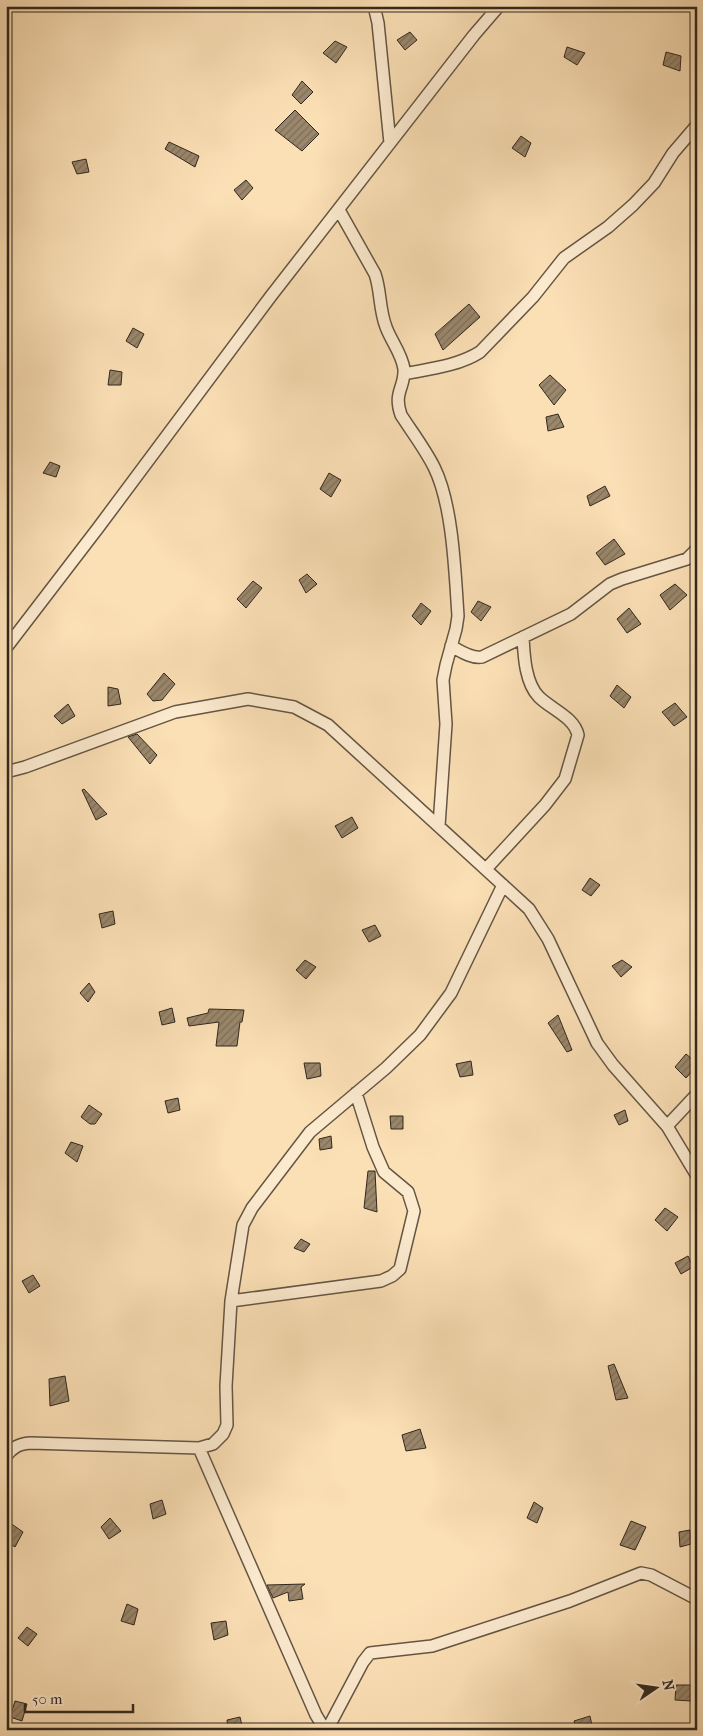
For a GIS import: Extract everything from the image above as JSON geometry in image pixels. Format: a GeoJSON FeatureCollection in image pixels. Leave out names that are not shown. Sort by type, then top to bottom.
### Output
{"type":"FeatureCollection","features":[{"type":"Feature","properties":{"kind":"street"},"geometry":{"type":"LineString","coordinates":[[374,6],[378,23],[390,143]]}},
{"type":"Feature","properties":{"kind":"street"},"geometry":{"type":"LineString","coordinates":[[6,648],[271,296],[474,34],[499,6]]}},
{"type":"Feature","properties":{"kind":"street"},"geometry":{"type":"LineString","coordinates":[[404,374],[457,363],[470,359],[480,352],[533,297],[564,258],[608,227],[633,205],[654,183],[673,153],[697,125]]}},
{"type":"Feature","properties":{"kind":"street"},"geometry":{"type":"LineString","coordinates":[[339,210],[375,274],[386,328],[404,367],[397,399],[401,415],[435,468],[448,517],[458,616],[443,680],[446,724],[439,826]]}},
{"type":"Feature","properties":{"kind":"street"},"geometry":{"type":"LineString","coordinates":[[451,646],[478,658],[570,614],[610,584],[622,578],[687,558],[697,549]]}},
{"type":"Feature","properties":{"kind":"street"},"geometry":{"type":"LineString","coordinates":[[486,869],[545,805],[565,779],[578,735],[572,723],[537,696],[530,681],[524,653],[523,637]]}},
{"type":"Feature","properties":{"kind":"street"},"geometry":{"type":"LineString","coordinates":[[6,772],[175,712],[248,699],[294,706],[328,725],[530,909],[548,939],[597,1044],[667,1126],[697,1176]]}},
{"type":"Feature","properties":{"kind":"street"},"geometry":{"type":"LineString","coordinates":[[6,1456],[13,1448],[20,1444],[30,1443],[199,1448],[213,1444],[223,1434],[227,1425],[226,1386],[231,1301],[243,1225],[252,1208],[310,1132],[386,1068],[420,1035],[451,993],[503,885]]}},
{"type":"Feature","properties":{"kind":"street"},"geometry":{"type":"LineString","coordinates":[[231,1301],[381,1280],[392,1276],[400,1269],[414,1211],[412,1202],[408,1192],[384,1172],[373,1147],[356,1093]]}},
{"type":"Feature","properties":{"kind":"street"},"geometry":{"type":"LineString","coordinates":[[667,1126],[697,1094]]}},
{"type":"Feature","properties":{"kind":"street"},"geometry":{"type":"LineString","coordinates":[[199,1448],[316,1715],[326,1730],[363,1662],[370,1653],[432,1646],[570,1600],[641,1573],[651,1575],[697,1599]]}},
{"type":"Feature","properties":{"kind":"building"},"geometry":{"type":"Polygon","coordinates":[[[410,32],[417,40],[405,50],[397,40],[410,32]]]}},
{"type":"Feature","properties":{"kind":"building"},"geometry":{"type":"Polygon","coordinates":[[[335,41],[347,47],[336,63],[323,53],[335,41]]]}},
{"type":"Feature","properties":{"kind":"building"},"geometry":{"type":"Polygon","coordinates":[[[567,47],[585,53],[577,65],[564,57],[567,47]]]}},
{"type":"Feature","properties":{"kind":"building"},"geometry":{"type":"Polygon","coordinates":[[[666,52],[681,56],[680,71],[663,65],[666,52]]]}},
{"type":"Feature","properties":{"kind":"building"},"geometry":{"type":"Polygon","coordinates":[[[302,81],[313,92],[301,104],[292,95],[302,81]]]}},
{"type":"Feature","properties":{"kind":"building"},"geometry":{"type":"Polygon","coordinates":[[[295,110],[319,134],[302,151],[275,130],[295,110]]]}},
{"type":"Feature","properties":{"kind":"building"},"geometry":{"type":"Polygon","coordinates":[[[521,136],[531,143],[525,157],[512,148],[521,136]]]}},
{"type":"Feature","properties":{"kind":"building"},"geometry":{"type":"Polygon","coordinates":[[[169,142],[199,156],[195,167],[165,149],[169,142]]]}},
{"type":"Feature","properties":{"kind":"building"},"geometry":{"type":"Polygon","coordinates":[[[86,159],[89,172],[77,174],[72,162],[86,159]]]}},
{"type":"Feature","properties":{"kind":"building"},"geometry":{"type":"Polygon","coordinates":[[[246,180],[253,188],[242,200],[234,190],[246,180]]]}},
{"type":"Feature","properties":{"kind":"building"},"geometry":{"type":"Polygon","coordinates":[[[469,304],[480,317],[443,350],[435,334],[469,304]]]}},
{"type":"Feature","properties":{"kind":"building"},"geometry":{"type":"Polygon","coordinates":[[[133,328],[144,334],[137,348],[126,341],[133,328]]]}},
{"type":"Feature","properties":{"kind":"building"},"geometry":{"type":"Polygon","coordinates":[[[110,370],[122,372],[121,385],[108,385],[110,370]]]}},
{"type":"Feature","properties":{"kind":"building"},"geometry":{"type":"Polygon","coordinates":[[[550,375],[566,390],[554,405],[539,385],[550,375]]]}},
{"type":"Feature","properties":{"kind":"building"},"geometry":{"type":"Polygon","coordinates":[[[558,414],[564,427],[548,431],[546,417],[558,414]]]}},
{"type":"Feature","properties":{"kind":"building"},"geometry":{"type":"Polygon","coordinates":[[[50,462],[60,466],[56,477],[43,473],[50,462]]]}},
{"type":"Feature","properties":{"kind":"building"},"geometry":{"type":"Polygon","coordinates":[[[329,473],[341,480],[331,497],[320,489],[329,473]]]}},
{"type":"Feature","properties":{"kind":"building"},"geometry":{"type":"Polygon","coordinates":[[[605,486],[610,496],[590,506],[587,496],[605,486]]]}},
{"type":"Feature","properties":{"kind":"building"},"geometry":{"type":"Polygon","coordinates":[[[614,539],[625,554],[605,565],[596,553],[614,539]]]}},
{"type":"Feature","properties":{"kind":"building"},"geometry":{"type":"Polygon","coordinates":[[[307,574],[317,584],[306,593],[299,580],[307,574]]]}},
{"type":"Feature","properties":{"kind":"building"},"geometry":{"type":"Polygon","coordinates":[[[253,581],[262,588],[246,608],[237,599],[253,581]]]}},
{"type":"Feature","properties":{"kind":"building"},"geometry":{"type":"Polygon","coordinates":[[[675,584],[687,595],[670,610],[660,595],[675,584]]]}},
{"type":"Feature","properties":{"kind":"building"},"geometry":{"type":"Polygon","coordinates":[[[478,601],[491,607],[481,621],[471,612],[478,601]]]}},
{"type":"Feature","properties":{"kind":"building"},"geometry":{"type":"Polygon","coordinates":[[[421,603],[431,611],[421,625],[412,616],[421,603]]]}},
{"type":"Feature","properties":{"kind":"building"},"geometry":{"type":"Polygon","coordinates":[[[629,608],[641,624],[627,633],[617,619],[629,608]]]}},
{"type":"Feature","properties":{"kind":"building"},"geometry":{"type":"Polygon","coordinates":[[[164,673],[175,684],[162,700],[153,701],[147,694],[164,673]]]}},
{"type":"Feature","properties":{"kind":"building"},"geometry":{"type":"Polygon","coordinates":[[[617,685],[631,697],[624,708],[610,696],[617,685]]]}},
{"type":"Feature","properties":{"kind":"building"},"geometry":{"type":"Polygon","coordinates":[[[108,687],[118,689],[121,704],[108,706],[108,687]]]}},
{"type":"Feature","properties":{"kind":"building"},"geometry":{"type":"Polygon","coordinates":[[[675,703],[687,717],[674,726],[662,712],[675,703]]]}},
{"type":"Feature","properties":{"kind":"building"},"geometry":{"type":"Polygon","coordinates":[[[68,704],[75,716],[62,724],[54,716],[68,704]]]}},
{"type":"Feature","properties":{"kind":"building"},"geometry":{"type":"Polygon","coordinates":[[[137,734],[157,755],[150,764],[128,737],[137,734]]]}},
{"type":"Feature","properties":{"kind":"building"},"geometry":{"type":"Polygon","coordinates":[[[84,789],[107,814],[96,820],[82,790],[84,789]]]}},
{"type":"Feature","properties":{"kind":"building"},"geometry":{"type":"Polygon","coordinates":[[[352,817],[358,828],[342,838],[335,826],[352,817]]]}},
{"type":"Feature","properties":{"kind":"building"},"geometry":{"type":"Polygon","coordinates":[[[590,878],[600,885],[591,896],[582,890],[590,878]]]}},
{"type":"Feature","properties":{"kind":"building"},"geometry":{"type":"Polygon","coordinates":[[[113,911],[115,924],[102,928],[99,914],[113,911]]]}},
{"type":"Feature","properties":{"kind":"building"},"geometry":{"type":"Polygon","coordinates":[[[375,925],[381,936],[369,942],[362,930],[375,925]]]}},
{"type":"Feature","properties":{"kind":"building"},"geometry":{"type":"Polygon","coordinates":[[[305,960],[316,967],[306,979],[296,970],[305,960]]]}},
{"type":"Feature","properties":{"kind":"building"},"geometry":{"type":"Polygon","coordinates":[[[622,960],[632,967],[621,977],[612,966],[622,960]]]}},
{"type":"Feature","properties":{"kind":"building"},"geometry":{"type":"Polygon","coordinates":[[[89,983],[95,992],[88,1002],[80,993],[89,983]]]}},
{"type":"Feature","properties":{"kind":"building"},"geometry":{"type":"Polygon","coordinates":[[[172,1008],[175,1022],[162,1025],[159,1012],[172,1008]]]}},
{"type":"Feature","properties":{"kind":"building"},"geometry":{"type":"Polygon","coordinates":[[[209,1009],[244,1010],[242,1022],[240,1022],[237,1046],[216,1046],[219,1022],[189,1026],[187,1018],[208,1013],[209,1009]]]}},
{"type":"Feature","properties":{"kind":"building"},"geometry":{"type":"Polygon","coordinates":[[[558,1015],[572,1050],[567,1052],[548,1023],[558,1015]]]}},
{"type":"Feature","properties":{"kind":"building"},"geometry":{"type":"Polygon","coordinates":[[[686,1054],[697,1063],[697,1066],[686,1078],[675,1067],[686,1054]]]}},
{"type":"Feature","properties":{"kind":"building"},"geometry":{"type":"Polygon","coordinates":[[[471,1061],[473,1075],[460,1077],[456,1064],[471,1061]]]}},
{"type":"Feature","properties":{"kind":"building"},"geometry":{"type":"Polygon","coordinates":[[[304,1063],[320,1063],[321,1076],[307,1079],[304,1063]]]}},
{"type":"Feature","properties":{"kind":"building"},"geometry":{"type":"Polygon","coordinates":[[[178,1098],[180,1110],[168,1113],[165,1101],[178,1098]]]}},
{"type":"Feature","properties":{"kind":"building"},"geometry":{"type":"Polygon","coordinates":[[[89,1105],[102,1114],[95,1124],[90,1124],[81,1117],[89,1105]]]}},
{"type":"Feature","properties":{"kind":"building"},"geometry":{"type":"Polygon","coordinates":[[[625,1110],[628,1121],[619,1125],[614,1115],[625,1110]]]}},
{"type":"Feature","properties":{"kind":"building"},"geometry":{"type":"Polygon","coordinates":[[[390,1116],[403,1116],[403,1129],[391,1129],[390,1116]]]}},
{"type":"Feature","properties":{"kind":"building"},"geometry":{"type":"Polygon","coordinates":[[[331,1136],[332,1148],[320,1150],[319,1139],[331,1136]]]}},
{"type":"Feature","properties":{"kind":"building"},"geometry":{"type":"Polygon","coordinates":[[[71,1142],[83,1146],[77,1162],[65,1153],[71,1142]]]}},
{"type":"Feature","properties":{"kind":"building"},"geometry":{"type":"Polygon","coordinates":[[[368,1171],[375,1171],[377,1212],[364,1208],[368,1171]]]}},
{"type":"Feature","properties":{"kind":"building"},"geometry":{"type":"Polygon","coordinates":[[[665,1208],[678,1217],[667,1231],[655,1220],[665,1208]]]}},
{"type":"Feature","properties":{"kind":"building"},"geometry":{"type":"Polygon","coordinates":[[[301,1239],[310,1244],[304,1252],[294,1248],[301,1239]]]}},
{"type":"Feature","properties":{"kind":"building"},"geometry":{"type":"Polygon","coordinates":[[[688,1256],[693,1267],[681,1274],[675,1263],[688,1256]]]}},
{"type":"Feature","properties":{"kind":"building"},"geometry":{"type":"Polygon","coordinates":[[[33,1275],[40,1286],[29,1293],[22,1281],[33,1275]]]}},
{"type":"Feature","properties":{"kind":"building"},"geometry":{"type":"Polygon","coordinates":[[[614,1364],[628,1398],[616,1400],[608,1366],[614,1364]]]}},
{"type":"Feature","properties":{"kind":"building"},"geometry":{"type":"Polygon","coordinates":[[[65,1376],[69,1401],[50,1406],[49,1379],[65,1376]]]}},
{"type":"Feature","properties":{"kind":"building"},"geometry":{"type":"Polygon","coordinates":[[[420,1429],[426,1448],[406,1451],[402,1435],[420,1429]]]}},
{"type":"Feature","properties":{"kind":"building"},"geometry":{"type":"Polygon","coordinates":[[[162,1500],[166,1514],[153,1519],[150,1504],[162,1500]]]}},
{"type":"Feature","properties":{"kind":"building"},"geometry":{"type":"Polygon","coordinates":[[[534,1502],[543,1508],[537,1523],[527,1518],[534,1502]]]}},
{"type":"Feature","properties":{"kind":"building"},"geometry":{"type":"Polygon","coordinates":[[[110,1518],[121,1531],[109,1539],[101,1527],[110,1518]]]}},
{"type":"Feature","properties":{"kind":"building"},"geometry":{"type":"Polygon","coordinates":[[[6,1520],[23,1532],[15,1547],[6,1541],[6,1520]]]}},
{"type":"Feature","properties":{"kind":"building"},"geometry":{"type":"Polygon","coordinates":[[[631,1521],[646,1527],[635,1550],[620,1545],[631,1521]]]}},
{"type":"Feature","properties":{"kind":"building"},"geometry":{"type":"Polygon","coordinates":[[[690,1530],[691,1544],[680,1547],[679,1532],[690,1530]]]}},
{"type":"Feature","properties":{"kind":"building"},"geometry":{"type":"Polygon","coordinates":[[[305,1584],[301,1587],[303,1599],[289,1601],[288,1592],[273,1598],[267,1585],[305,1584]]]}},
{"type":"Feature","properties":{"kind":"building"},"geometry":{"type":"Polygon","coordinates":[[[127,1604],[138,1609],[134,1625],[121,1621],[127,1604]]]}},
{"type":"Feature","properties":{"kind":"building"},"geometry":{"type":"Polygon","coordinates":[[[226,1621],[228,1635],[214,1640],[211,1623],[226,1621]]]}},
{"type":"Feature","properties":{"kind":"building"},"geometry":{"type":"Polygon","coordinates":[[[27,1627],[37,1634],[28,1646],[18,1638],[27,1627]]]}},
{"type":"Feature","properties":{"kind":"building"},"geometry":{"type":"Polygon","coordinates":[[[676,1685],[693,1685],[691,1701],[675,1700],[676,1685]]]}},
{"type":"Feature","properties":{"kind":"building"},"geometry":{"type":"Polygon","coordinates":[[[15,1701],[27,1704],[22,1721],[10,1717],[15,1701]]]}},
{"type":"Feature","properties":{"kind":"building"},"geometry":{"type":"Polygon","coordinates":[[[590,1716],[593,1730],[577,1730],[574,1721],[590,1716]]]}},
{"type":"Feature","properties":{"kind":"building"},"geometry":{"type":"Polygon","coordinates":[[[240,1717],[243,1730],[228,1730],[227,1720],[240,1717]]]}}]}
